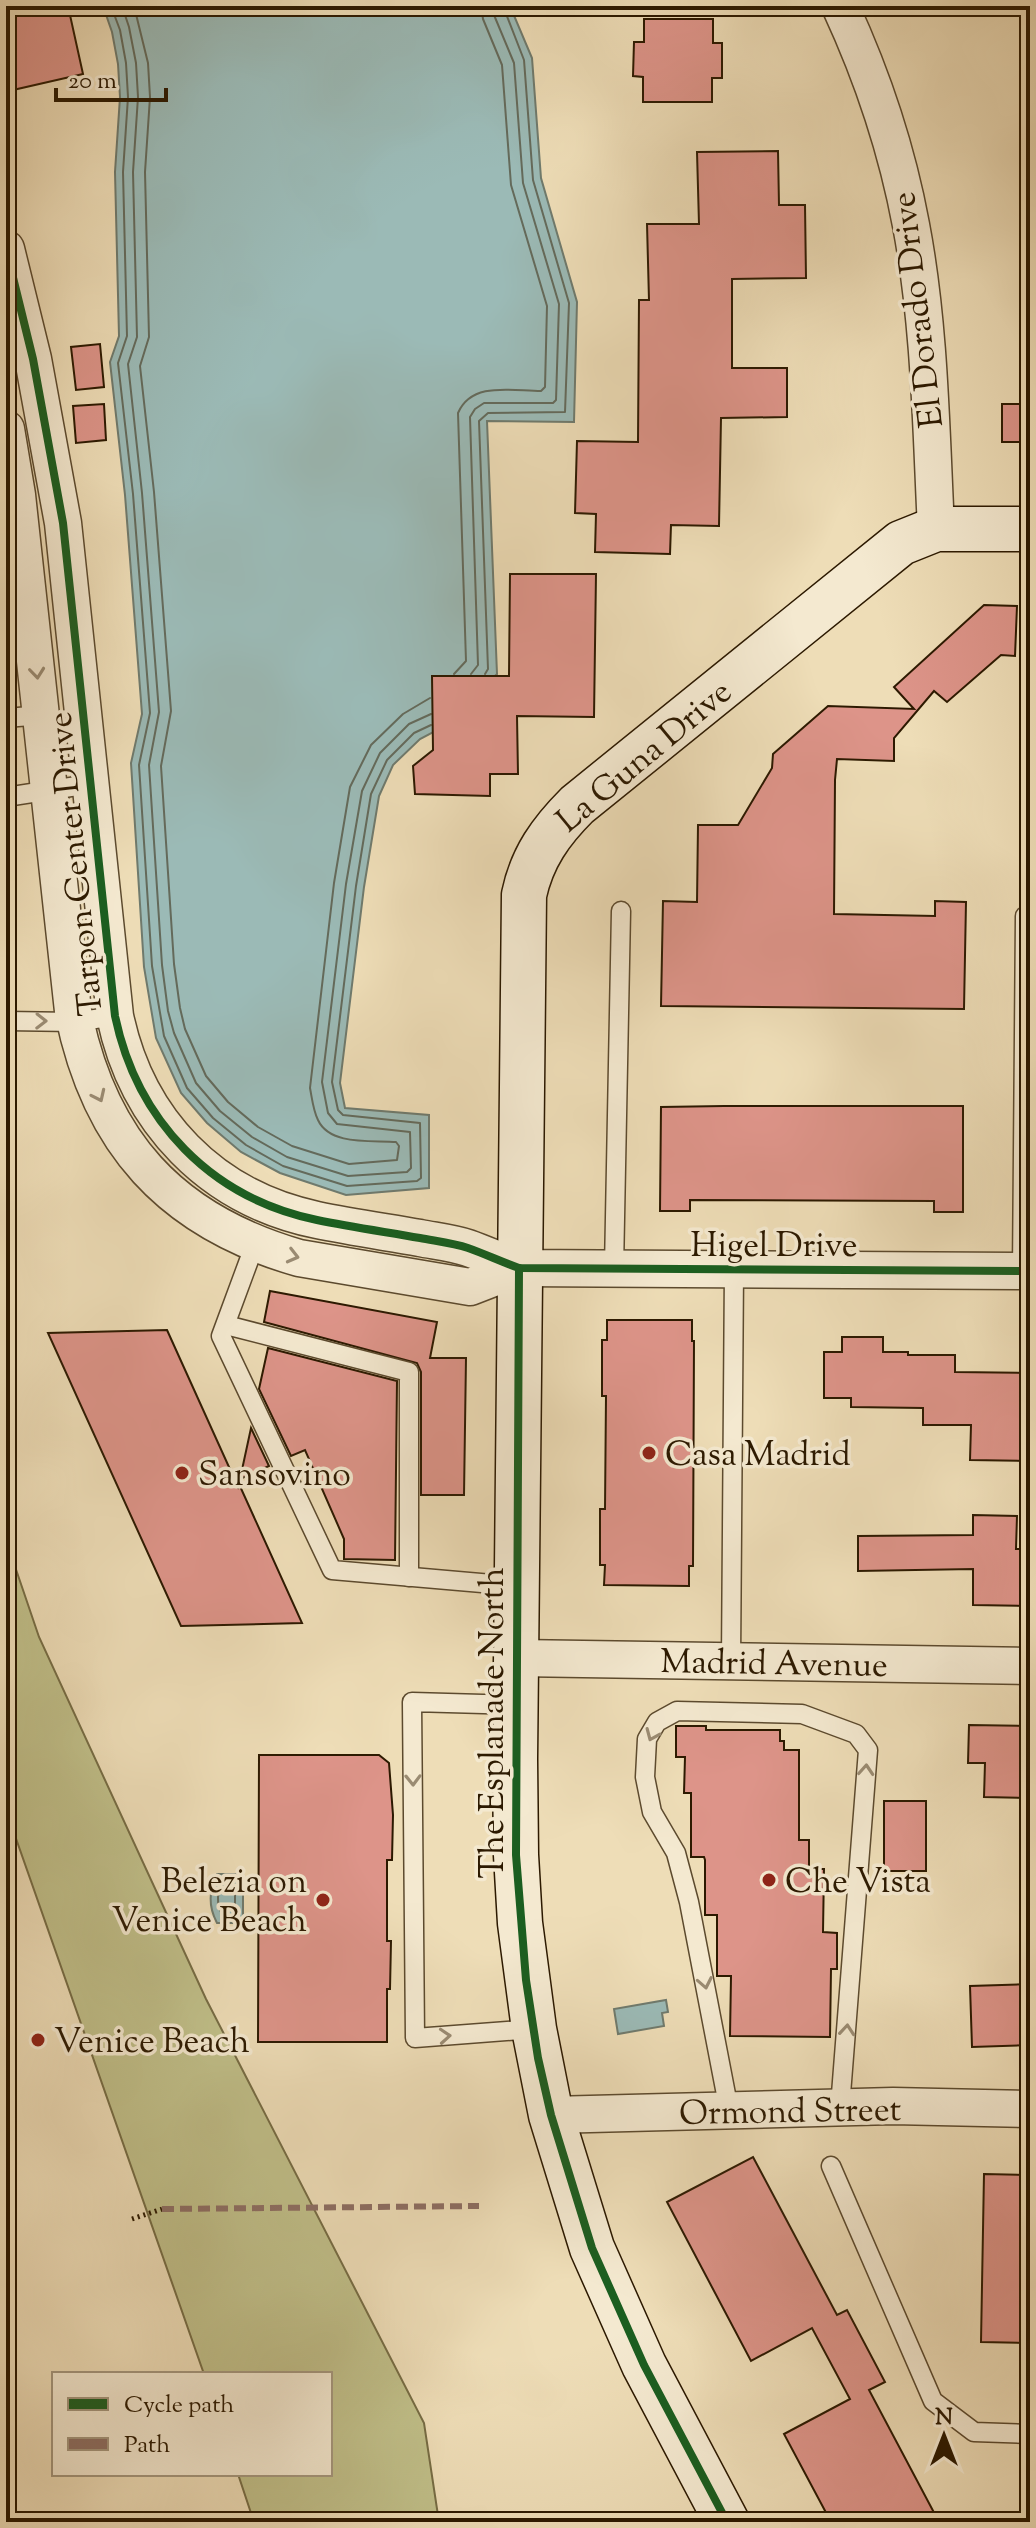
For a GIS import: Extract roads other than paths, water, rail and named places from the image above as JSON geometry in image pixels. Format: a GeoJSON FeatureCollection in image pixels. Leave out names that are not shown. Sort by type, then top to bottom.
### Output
{"type":"FeatureCollection","features":[{"type":"Feature","properties":{"kind":"street","name":"El Dorado Drive"},"geometry":{"type":"LineString","coordinates":[[840,6],[890,140],[912,228],[927,361],[936,529]]}},
{"type":"Feature","properties":{"kind":"street","name":"Tarpon Center Drive"},"geometry":{"type":"LineString","coordinates":[[6,249],[33,359],[61,508],[115,1016],[123,1051],[134,1079],[183,1150],[213,1176],[253,1198],[314,1219],[465,1247],[519,1268]]}},
{"type":"Feature","properties":{"kind":"street","name":"Tarpon Center Drive"},"geometry":{"type":"LineString","coordinates":[[6,431],[17,495],[19,621],[42,715],[75,1022],[89,1075],[129,1149],[152,1176],[213,1223],[255,1244],[299,1258],[470,1287],[519,1268]]}},
{"type":"Feature","properties":{"kind":"street","name":"La Guna Drive"},"geometry":{"type":"LineString","coordinates":[[519,1268],[523,914],[527,879],[547,838],[577,805],[901,543],[936,529],[1030,529]]}},
{"type":"Feature","properties":{"kind":"street","name":"Higel Drive"},"geometry":{"type":"LineString","coordinates":[[519,1268],[1026,1271]]}},
{"type":"Feature","properties":{"kind":"street","name":"The Esplanade North"},"geometry":{"type":"LineString","coordinates":[[519,1268],[517,1882],[534,2029],[551,2115],[592,2248],[644,2365],[727,2522]]}},
{"type":"Feature","properties":{"kind":"street","name":"Madrid Avenue"},"geometry":{"type":"LineString","coordinates":[[517,1658],[1030,1666]]}},
{"type":"Feature","properties":{"kind":"street","name":"Ormond Street"},"geometry":{"type":"LineString","coordinates":[[551,2115],[840,2107],[1030,2109]]}},
{"type":"Feature","properties":{"kind":"lane"},"geometry":{"type":"LineString","coordinates":[[6,718],[42,715]]}},
{"type":"Feature","properties":{"kind":"lane"},"geometry":{"type":"LineString","coordinates":[[6,797],[90,784]]}},
{"type":"Feature","properties":{"kind":"lane"},"geometry":{"type":"LineString","coordinates":[[614,1269],[621,911]]}},
{"type":"Feature","properties":{"kind":"lane"},"geometry":{"type":"LineString","coordinates":[[1025,916],[1026,1271]]}},
{"type":"Feature","properties":{"kind":"lane"},"geometry":{"type":"LineString","coordinates":[[6,1021],[75,1022],[115,1016]]}},
{"type":"Feature","properties":{"kind":"lane"},"geometry":{"type":"LineString","coordinates":[[255,1244],[221,1336],[332,1570],[516,1586]]}},
{"type":"Feature","properties":{"kind":"lane"},"geometry":{"type":"LineString","coordinates":[[731,1661],[734,1269]]}},
{"type":"Feature","properties":{"kind":"lane"},"geometry":{"type":"LineString","coordinates":[[226,1325],[409,1372],[409,1577]]}},
{"type":"Feature","properties":{"kind":"lane"},"geometry":{"type":"LineString","coordinates":[[516,1705],[412,1702],[415,2038],[534,2029]]}},
{"type":"Feature","properties":{"kind":"lane"},"geometry":{"type":"LineString","coordinates":[[729,2110],[689,1902],[676,1853],[652,1812],[645,1777],[647,1739],[657,1722],[677,1711],[802,1714],[856,1734],[868,1750],[840,2107]]}},
{"type":"Feature","properties":{"kind":"lane"},"geometry":{"type":"LineString","coordinates":[[831,2166],[933,2401],[974,2432],[1030,2434]]}},
{"type":"Feature","properties":{"kind":"water"},"geometry":{"type":"Polygon","coordinates":[[[103,6],[510,6],[532,58],[541,178],[577,302],[574,422],[487,421],[497,674],[443,727],[420,739],[393,765],[379,796],[364,887],[340,1083],[345,1108],[429,1115],[429,1188],[346,1195],[280,1173],[241,1152],[207,1123],[181,1093],[156,1038],[144,967],[131,763],[142,714],[125,495],[110,362],[119,336],[115,172],[120,97],[118,64],[103,6]]]}},
{"type":"Feature","properties":{"kind":"water"},"geometry":{"type":"Polygon","coordinates":[[[217,1874],[243,1874],[243,1923],[217,1923],[211,1898],[217,1874]]]}},
{"type":"Feature","properties":{"kind":"water"},"geometry":{"type":"Polygon","coordinates":[[[666,2000],[668,2012],[662,2013],[664,2026],[618,2034],[614,2009],[666,2000]]]}},
{"type":"Feature","properties":{"kind":"water"},"geometry":{"type":"Polygon","coordinates":[[[486,2513],[551,2513],[557,2522],[481,2522],[481,2517],[486,2513]]]}},
{"type":"Feature","properties":{"kind":"place","name":"Casa Madrid"},"geometry":{"type":"Point","coordinates":[649,1453]}},
{"type":"Feature","properties":{"kind":"place","name":"Sansovino"},"geometry":{"type":"Point","coordinates":[182,1473]}},
{"type":"Feature","properties":{"kind":"place","name":"Che Vista"},"geometry":{"type":"Point","coordinates":[769,1880]}},
{"type":"Feature","properties":{"kind":"place","name":"Belezia on Venice Beach"},"geometry":{"type":"Point","coordinates":[323,1900]}},
{"type":"Feature","properties":{"kind":"place","name":"Venice Beach"},"geometry":{"type":"Point","coordinates":[38,2040]}}]}
